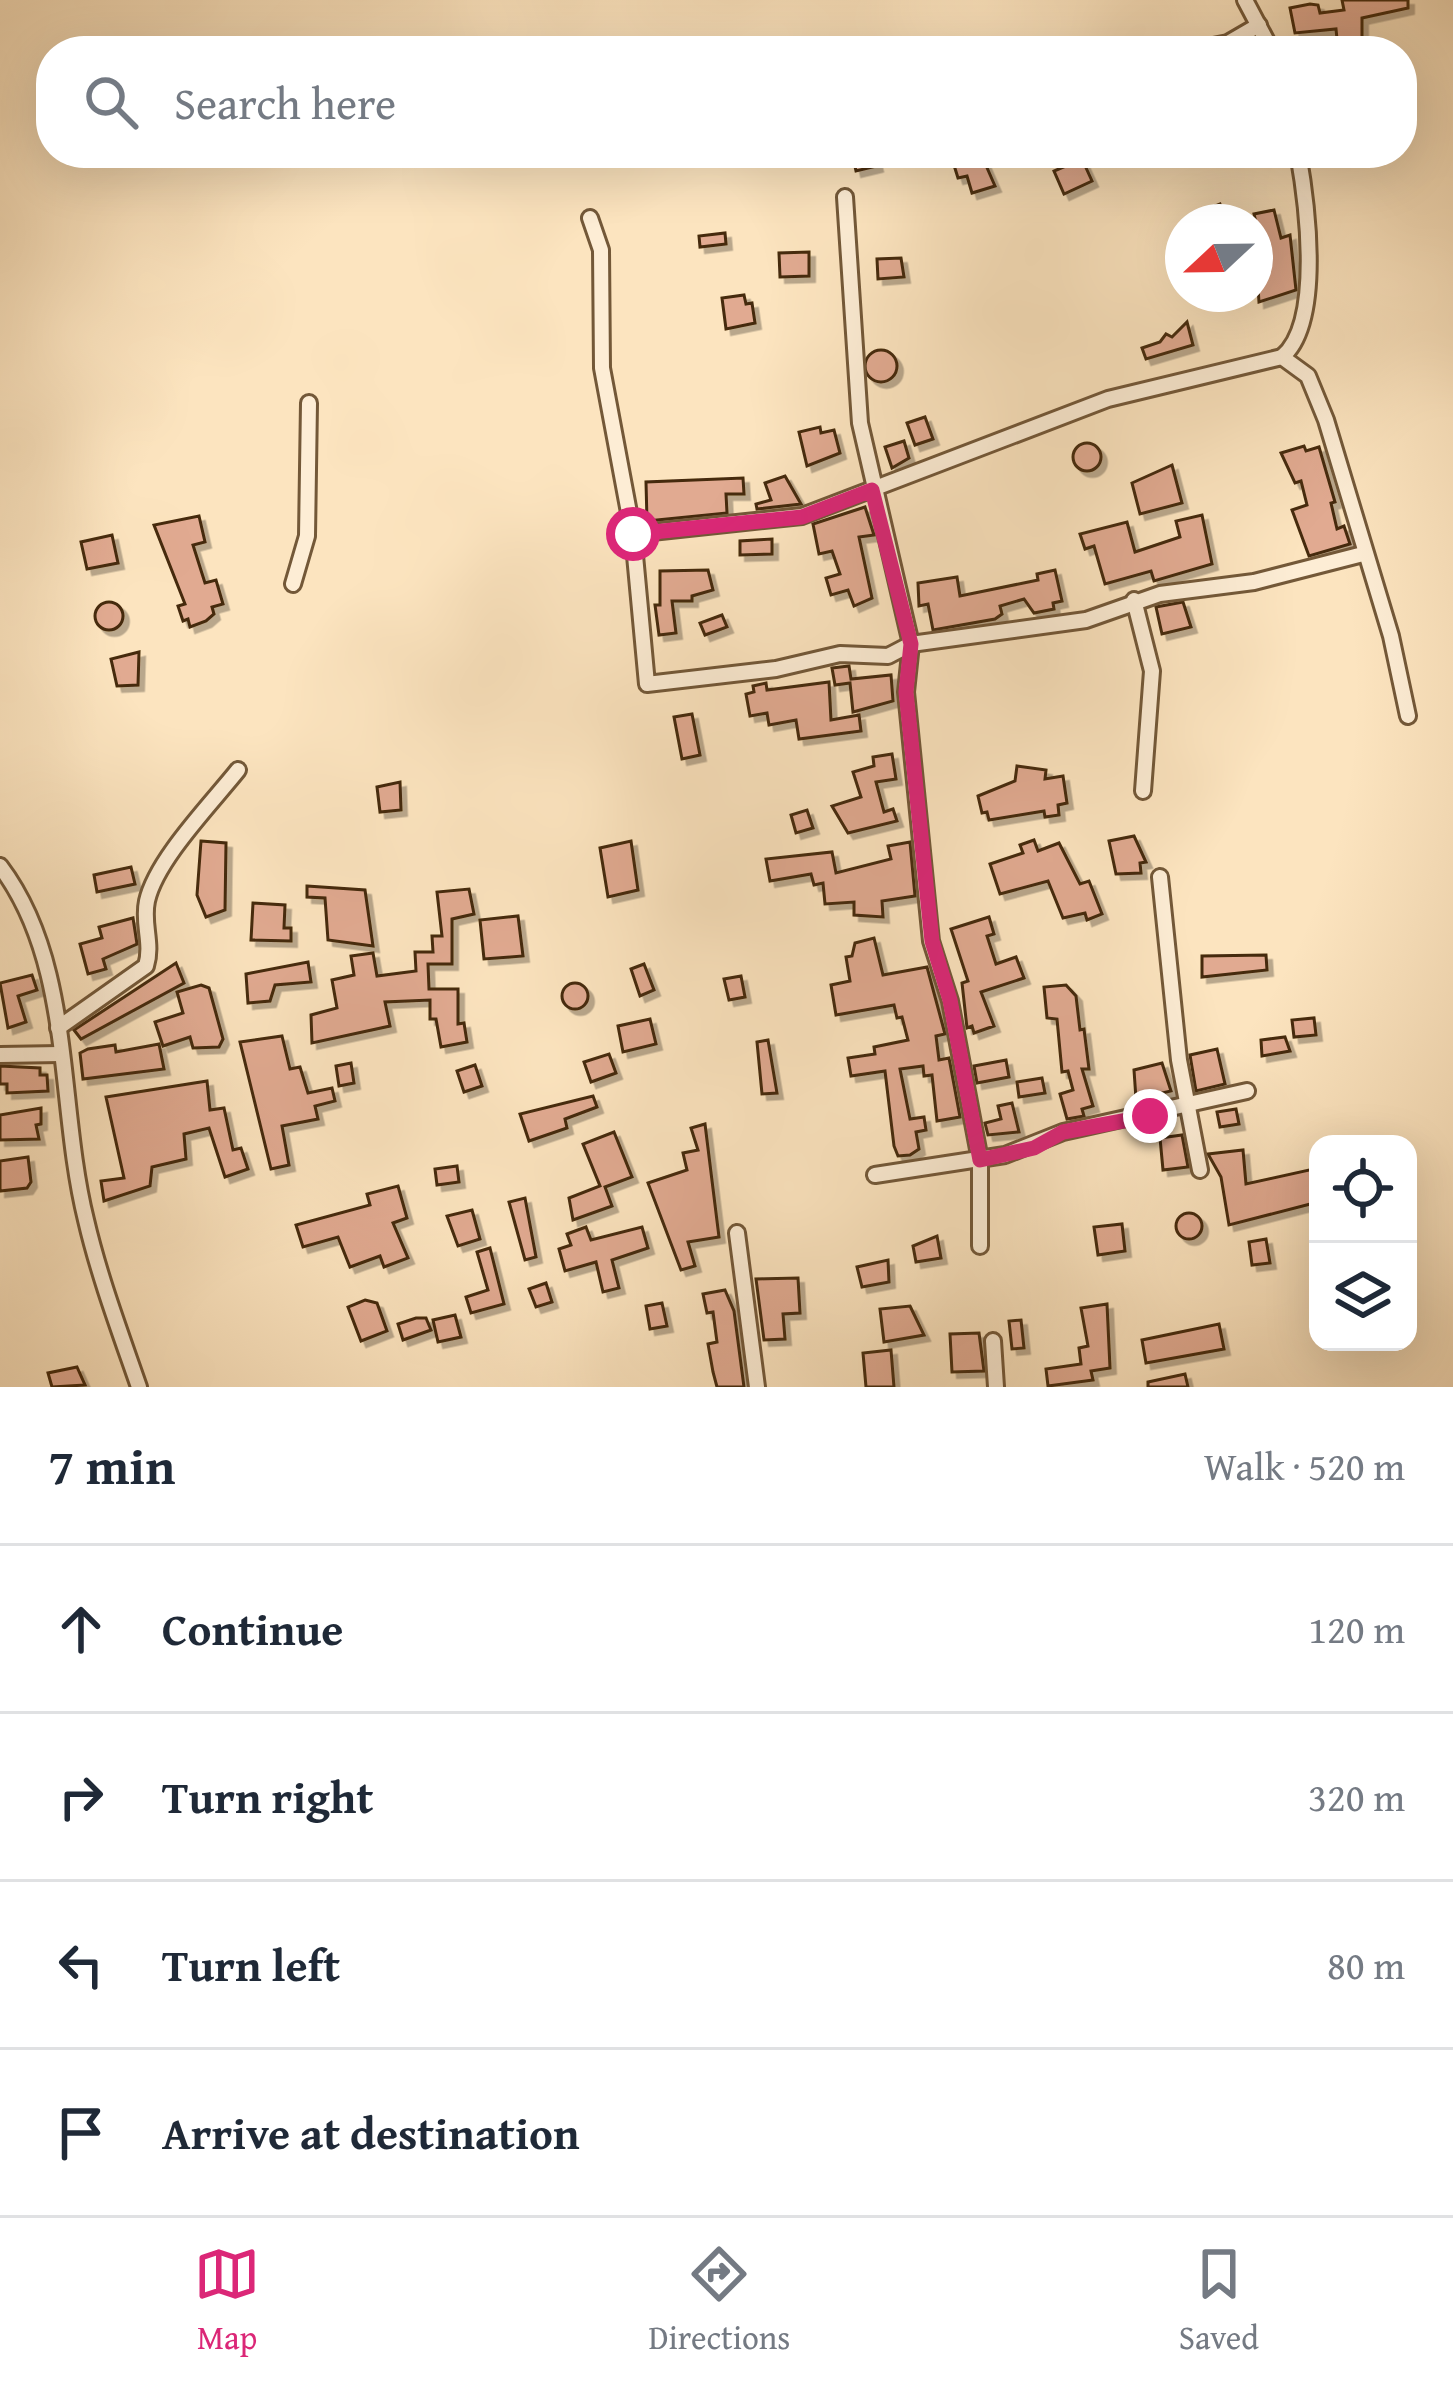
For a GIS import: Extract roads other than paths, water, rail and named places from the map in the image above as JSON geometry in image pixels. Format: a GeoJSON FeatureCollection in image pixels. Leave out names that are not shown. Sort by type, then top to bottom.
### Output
{"type":"FeatureCollection","features":[{"type":"Feature","properties":{"kind":"street"},"geometry":{"type":"LineString","coordinates":[[1245,0],[1264,36]]}},
{"type":"Feature","properties":{"kind":"street"},"geometry":{"type":"LineString","coordinates":[[1240,36],[1259,25]]}},
{"type":"Feature","properties":{"kind":"street"},"geometry":{"type":"LineString","coordinates":[[633,534],[802,517],[1108,399],[1282,357],[1298,344],[1309,294],[1299,168]]}},
{"type":"Feature","properties":{"kind":"street"},"geometry":{"type":"LineString","coordinates":[[845,197],[860,422],[911,644],[906,692],[932,941],[950,1000],[980,1160],[980,1246]]}},
{"type":"Feature","properties":{"kind":"street"},"geometry":{"type":"LineString","coordinates":[[590,218],[601,250],[602,368],[633,534],[647,684],[776,669],[840,654],[888,656],[911,644],[1086,620],[1134,600],[1208,584],[1254,582],[1364,554]]}},
{"type":"Feature","properties":{"kind":"street"},"geometry":{"type":"LineString","coordinates":[[1282,357],[1308,376],[1349,489],[1408,716]]}},
{"type":"Feature","properties":{"kind":"street"},"geometry":{"type":"LineString","coordinates":[[293,584],[307,536],[309,403]]}},
{"type":"Feature","properties":{"kind":"street"},"geometry":{"type":"LineString","coordinates":[[1134,600],[1152,671],[1143,791]]}},
{"type":"Feature","properties":{"kind":"street"},"geometry":{"type":"LineString","coordinates":[[58,1028],[146,965],[152,949],[144,923],[155,876],[238,770]]}},
{"type":"Feature","properties":{"kind":"street"},"geometry":{"type":"LineString","coordinates":[[0,866],[27,902],[52,981],[85,1219],[139,1387]]}},
{"type":"Feature","properties":{"kind":"street"},"geometry":{"type":"LineString","coordinates":[[1160,877],[1179,1060],[1200,1171]]}},
{"type":"Feature","properties":{"kind":"street"},"geometry":{"type":"LineString","coordinates":[[0,1055],[60,1054]]}},
{"type":"Feature","properties":{"kind":"street"},"geometry":{"type":"LineString","coordinates":[[875,1175],[1034,1148],[1063,1132],[1247,1091]]}},
{"type":"Feature","properties":{"kind":"street"},"geometry":{"type":"LineString","coordinates":[[737,1233],[758,1387]]}},
{"type":"Feature","properties":{"kind":"street"},"geometry":{"type":"LineString","coordinates":[[993,1340],[996,1387]]}}]}
